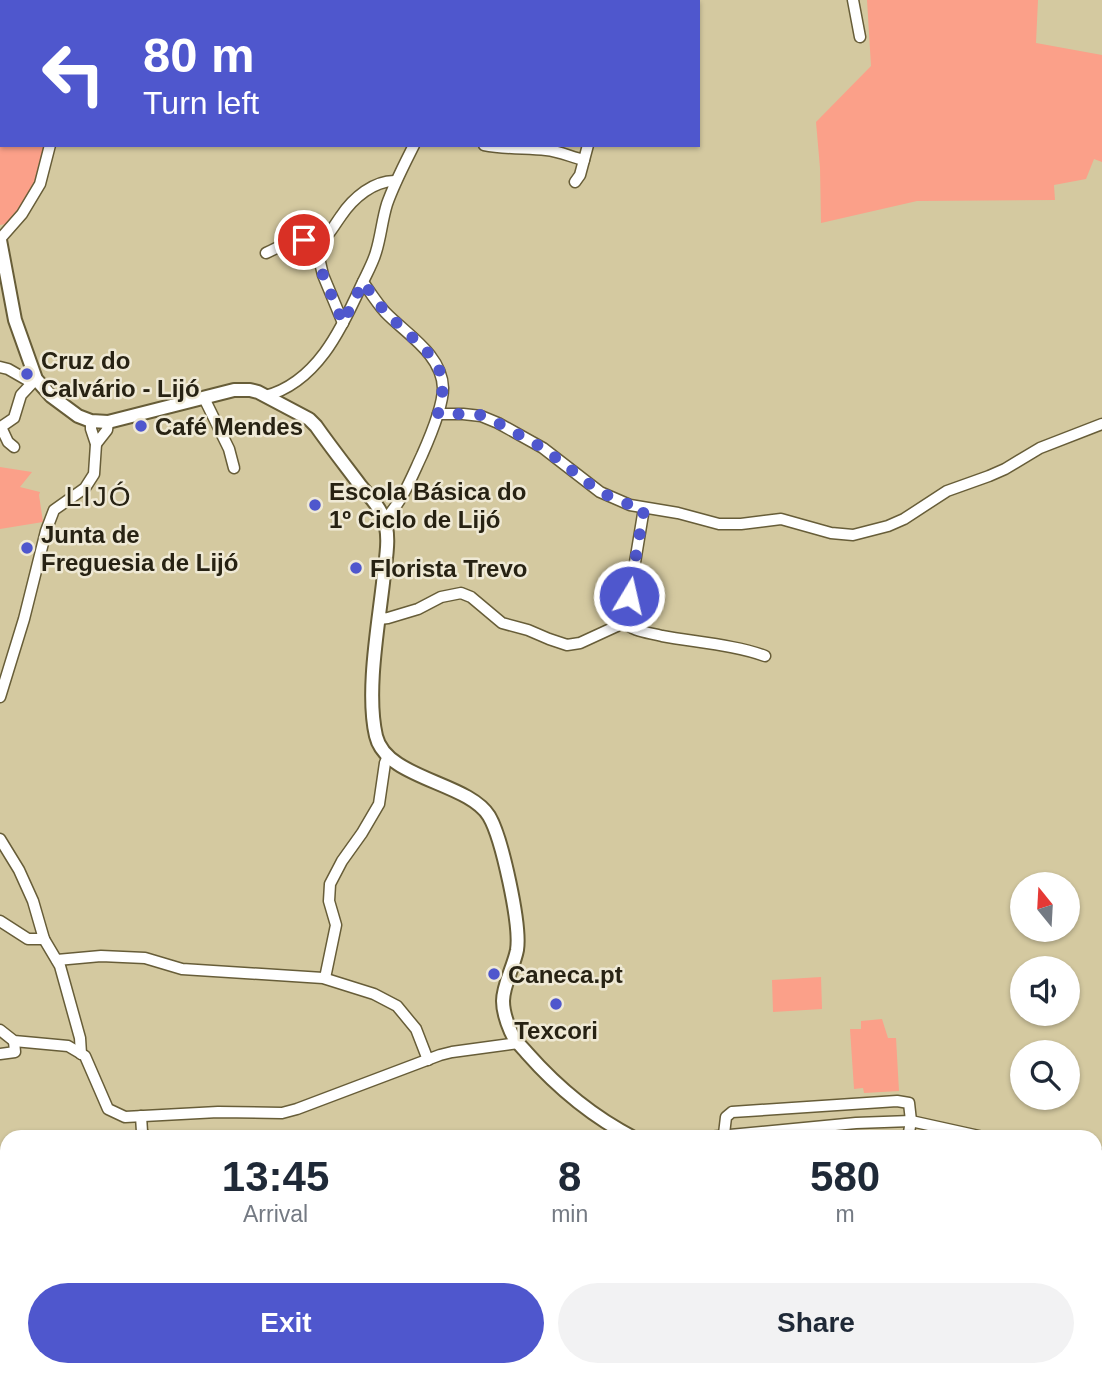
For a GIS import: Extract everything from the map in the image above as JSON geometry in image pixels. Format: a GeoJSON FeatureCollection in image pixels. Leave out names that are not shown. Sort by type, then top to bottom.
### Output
{"type":"FeatureCollection","features":[{"type":"Feature","properties":{"kind":"main road"},"geometry":{"type":"LineString","coordinates":[[0,240],[15,320],[36,379],[67,409],[91,421],[108,422],[242,389],[258,392],[309,419],[382,513],[386,554],[373,674],[376,738],[382,750],[404,767],[474,802],[488,814],[506,870],[516,924],[516,954],[503,1001],[511,1032],[556,1083],[602,1120],[620,1130]]}},
{"type":"Feature","properties":{"kind":"street"},"geometry":{"type":"LineString","coordinates":[[852,0],[860,37]]}},
{"type":"Feature","properties":{"kind":"street"},"geometry":{"type":"LineString","coordinates":[[0,240],[22,214],[40,184],[49,147]]}},
{"type":"Feature","properties":{"kind":"street"},"geometry":{"type":"LineString","coordinates":[[265,396],[292,385],[308,373],[343,323],[377,251],[387,206],[413,147]]}},
{"type":"Feature","properties":{"kind":"street"},"geometry":{"type":"LineString","coordinates":[[493,147],[543,149],[584,160]]}},
{"type":"Feature","properties":{"kind":"street"},"geometry":{"type":"LineString","coordinates":[[575,182],[580,175],[587,147]]}},
{"type":"Feature","properties":{"kind":"street"},"geometry":{"type":"LineString","coordinates":[[316,245],[324,240],[343,212],[368,189],[388,181],[396,181]]}},
{"type":"Feature","properties":{"kind":"street"},"geometry":{"type":"LineString","coordinates":[[267,253],[295,240],[316,245]]}},
{"type":"Feature","properties":{"kind":"street"},"geometry":{"type":"LineString","coordinates":[[316,245],[323,275],[343,323]]}},
{"type":"Feature","properties":{"kind":"street"},"geometry":{"type":"LineString","coordinates":[[363,282],[385,312],[426,350],[439,369],[443,388],[431,433],[402,495],[384,520]]}},
{"type":"Feature","properties":{"kind":"street"},"geometry":{"type":"LineString","coordinates":[[0,367],[29,381],[36,379]]}},
{"type":"Feature","properties":{"kind":"street"},"geometry":{"type":"LineString","coordinates":[[14,447],[8,442],[1,427],[14,418],[21,395],[36,379]]}},
{"type":"Feature","properties":{"kind":"street"},"geometry":{"type":"LineString","coordinates":[[204,398],[229,449],[234,468]]}},
{"type":"Feature","properties":{"kind":"street"},"geometry":{"type":"LineString","coordinates":[[438,414],[481,415],[498,423],[543,448],[600,492],[630,505],[678,513],[719,524],[781,519],[831,533],[853,535],[904,519],[947,491],[989,476],[1040,448],[1102,424]]}},
{"type":"Feature","properties":{"kind":"street"},"geometry":{"type":"LineString","coordinates":[[0,697],[54,510],[85,488],[94,474],[96,444],[91,421]]}},
{"type":"Feature","properties":{"kind":"street"},"geometry":{"type":"LineString","coordinates":[[96,444],[107,430],[108,422]]}},
{"type":"Feature","properties":{"kind":"street"},"geometry":{"type":"LineString","coordinates":[[379,619],[418,609],[441,597],[461,593],[471,597],[502,623],[567,645],[580,643],[617,626],[626,617],[644,509]]}},
{"type":"Feature","properties":{"kind":"street"},"geometry":{"type":"LineString","coordinates":[[622,621],[630,628],[644,632],[765,656]]}},
{"type":"Feature","properties":{"kind":"street"},"geometry":{"type":"LineString","coordinates":[[325,978],[336,925],[329,901],[330,884],[379,804],[388,756]]}},
{"type":"Feature","properties":{"kind":"street"},"geometry":{"type":"LineString","coordinates":[[0,839],[19,870],[33,901],[44,939],[57,960],[73,1008],[82,1045],[81,1054]]}},
{"type":"Feature","properties":{"kind":"street"},"geometry":{"type":"LineString","coordinates":[[0,921],[28,939],[44,939]]}},
{"type":"Feature","properties":{"kind":"street"},"geometry":{"type":"LineString","coordinates":[[57,960],[101,956],[145,958],[182,970],[325,978],[374,993],[397,1006],[416,1029],[428,1060]]}},
{"type":"Feature","properties":{"kind":"street"},"geometry":{"type":"LineString","coordinates":[[0,1030],[14,1041],[68,1046],[85,1056],[108,1109],[125,1117],[218,1112],[289,1112],[452,1052],[518,1043]]}},
{"type":"Feature","properties":{"kind":"street"},"geometry":{"type":"LineString","coordinates":[[0,1054],[15,1052],[14,1041]]}},
{"type":"Feature","properties":{"kind":"street"},"geometry":{"type":"LineString","coordinates":[[724,1130],[726,1117],[732,1112],[897,1101],[909,1103],[909,1130]]}},
{"type":"Feature","properties":{"kind":"street"},"geometry":{"type":"LineString","coordinates":[[142,1116],[142,1130]]}},
{"type":"Feature","properties":{"kind":"street"},"geometry":{"type":"LineString","coordinates":[[771,1130],[911,1121],[952,1130]]}},
{"type":"Feature","properties":{"kind":"shaded area"},"geometry":{"type":"Polygon","coordinates":[[[867,0],[1038,0],[1036,43],[1102,55],[1102,162],[1094,159],[1086,179],[1054,185],[1055,200],[917,201],[821,223],[816,122],[871,66],[867,0]]]}},
{"type":"Feature","properties":{"kind":"shaded area"},"geometry":{"type":"Polygon","coordinates":[[[0,147],[46,147],[39,175],[29,195],[6,224],[0,225],[0,147]]]}},
{"type":"Feature","properties":{"kind":"shaded area"},"geometry":{"type":"Polygon","coordinates":[[[0,467],[32,472],[20,487],[40,492],[43,522],[0,529],[0,467]]]}},
{"type":"Feature","properties":{"kind":"shaded area"},"geometry":{"type":"Polygon","coordinates":[[[821,977],[822,1009],[773,1012],[772,980],[821,977]]]}},
{"type":"Feature","properties":{"kind":"shaded area"},"geometry":{"type":"Polygon","coordinates":[[[882,1019],[888,1038],[896,1038],[899,1091],[864,1093],[863,1088],[854,1089],[850,1029],[861,1029],[861,1021],[882,1019]]]}},
{"type":"Feature","properties":{"kind":"place","name":"Cruz do Calvário - Lijó"},"geometry":{"type":"Point","coordinates":[27,374]}},
{"type":"Feature","properties":{"kind":"place","name":"Café Mendes"},"geometry":{"type":"Point","coordinates":[141,426]}},
{"type":"Feature","properties":{"kind":"place","name":"Escola Básica do 1º Ciclo de Lijó"},"geometry":{"type":"Point","coordinates":[315,505]}},
{"type":"Feature","properties":{"kind":"place","name":"Junta de Freguesia de Lijó"},"geometry":{"type":"Point","coordinates":[27,548]}},
{"type":"Feature","properties":{"kind":"place","name":"Florista Trevo"},"geometry":{"type":"Point","coordinates":[356,568]}},
{"type":"Feature","properties":{"kind":"place","name":"Caneca.pt"},"geometry":{"type":"Point","coordinates":[494,974]}},
{"type":"Feature","properties":{"kind":"place","name":"Texcori"},"geometry":{"type":"Point","coordinates":[556,1004]}},
{"type":"Feature","properties":{"kind":"district","name":"LIJÓ"},"geometry":{"type":"Point","coordinates":[99,496]}},
{"type":"Feature","properties":{"kind":"route"},"geometry":{"type":"LineString","coordinates":[[304,240],[316,245],[323,275],[343,323],[363,282],[385,312],[426,350],[439,369],[443,388],[438,414],[481,415],[543,448],[600,492],[644,509],[629,596]]}}]}
